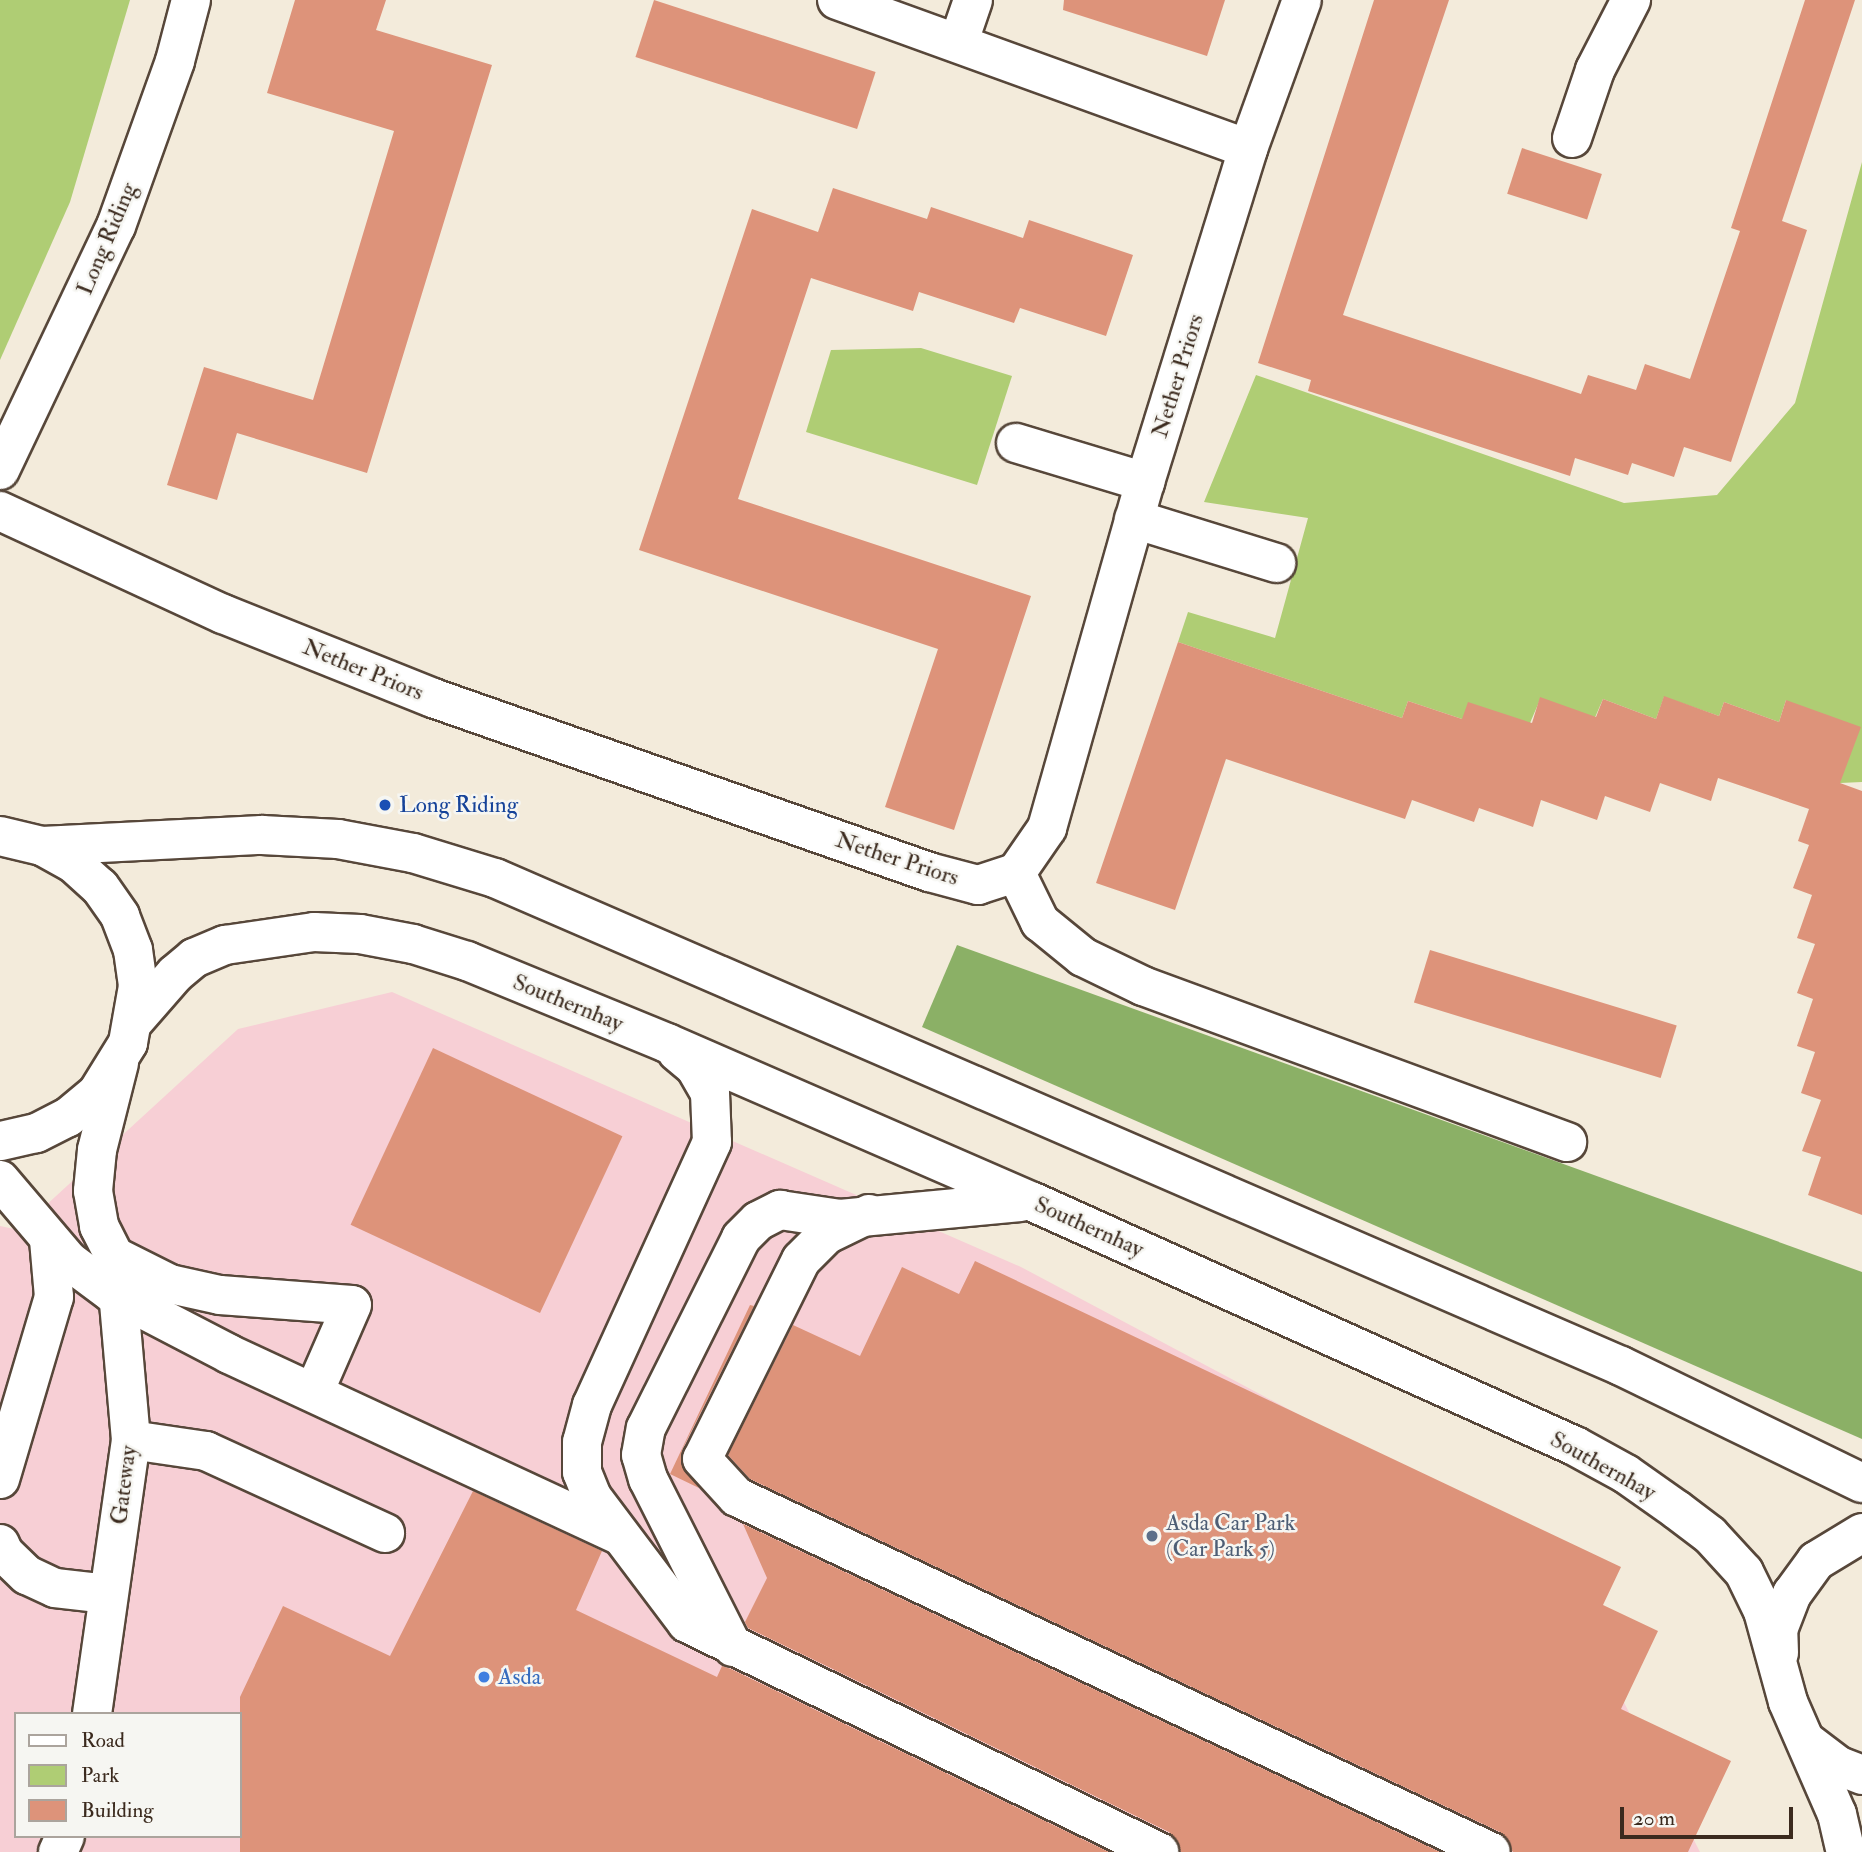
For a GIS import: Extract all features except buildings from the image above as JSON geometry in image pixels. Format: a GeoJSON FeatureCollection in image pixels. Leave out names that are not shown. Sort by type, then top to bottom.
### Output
{"type":"FeatureCollection","features":[{"type":"Feature","properties":{"kind":"street","name":"Long Riding"},"geometry":{"type":"LineString","coordinates":[[0,470],[11,420],[116,226],[175,61],[191,0]]}},
{"type":"Feature","properties":{"kind":"street"},"geometry":{"type":"LineString","coordinates":[[837,0],[959,41],[1248,149]]}},
{"type":"Feature","properties":{"kind":"street"},"geometry":{"type":"LineString","coordinates":[[959,41],[973,0]]}},
{"type":"Feature","properties":{"kind":"street","name":"Nether Priors"},"geometry":{"type":"LineString","coordinates":[[0,511],[223,614],[446,703],[929,872],[978,886],[1016,873],[1047,828],[1145,482],[1248,149],[1302,0]]}},
{"type":"Feature","properties":{"kind":"street"},"geometry":{"type":"LineString","coordinates":[[1572,138],[1595,70],[1631,0]]}},
{"type":"Feature","properties":{"kind":"street"},"geometry":{"type":"LineString","coordinates":[[1016,443],[1145,482]]}},
{"type":"Feature","properties":{"kind":"street"},"geometry":{"type":"LineString","coordinates":[[1134,519],[1276,563]]}},
{"type":"Feature","properties":{"kind":"street"},"geometry":{"type":"LineString","coordinates":[[0,836],[42,846],[262,835],[338,839],[413,853],[495,878],[1621,1366],[1862,1483]]}},
{"type":"Feature","properties":{"kind":"street"},"geometry":{"type":"LineString","coordinates":[[0,1141],[36,1133],[68,1117],[97,1093],[119,1063],[134,1021],[138,986],[133,950],[121,916],[82,871],[42,846]]}},
{"type":"Feature","properties":{"kind":"street"},"geometry":{"type":"LineString","coordinates":[[1016,873],[1040,922],[1083,957],[1143,986],[1567,1142]]}},
{"type":"Feature","properties":{"kind":"street","name":"Southernhay"},"geometry":{"type":"LineString","coordinates":[[134,1021],[174,974],[194,958],[225,945],[314,932],[360,933],[467,961],[667,1043],[1033,1202],[1626,1474],[1710,1535],[1744,1572],[1763,1611],[1805,1741],[1828,1788],[1846,1852]]}},
{"type":"Feature","properties":{"kind":"street"},"geometry":{"type":"LineString","coordinates":[[667,1043],[695,1067],[710,1093],[712,1142],[592,1405],[582,1442],[582,1472],[592,1497],[687,1623],[1159,1852]]}},
{"type":"Feature","properties":{"kind":"street","name":"Gateway"},"geometry":{"type":"LineString","coordinates":[[92,1712],[131,1440],[120,1298],[114,1256],[99,1226],[93,1191],[97,1150],[119,1063]]}},
{"type":"Feature","properties":{"kind":"street"},"geometry":{"type":"LineString","coordinates":[[0,1180],[48,1240],[88,1278],[120,1298],[619,1535]]}},
{"type":"Feature","properties":{"kind":"street"},"geometry":{"type":"LineString","coordinates":[[733,1647],[648,1479],[641,1455],[646,1428],[741,1238],[758,1221],[780,1210],[840,1219],[869,1214],[1033,1202]]}},
{"type":"Feature","properties":{"kind":"street"},"geometry":{"type":"LineString","coordinates":[[869,1214],[834,1254],[721,1480],[737,1497],[1491,1852]]}},
{"type":"Feature","properties":{"kind":"street"},"geometry":{"type":"LineString","coordinates":[[0,1479],[54,1297],[48,1240]]}},
{"type":"Feature","properties":{"kind":"street"},"geometry":{"type":"LineString","coordinates":[[114,1256],[170,1284],[220,1295],[352,1304],[314,1392]]}},
{"type":"Feature","properties":{"kind":"street"},"geometry":{"type":"LineString","coordinates":[[131,1440],[206,1451],[385,1533]]}},
{"type":"Feature","properties":{"kind":"street"},"geometry":{"type":"LineString","coordinates":[[1779,1665],[1778,1630],[1792,1594],[1816,1561],[1862,1533]]}},
{"type":"Feature","properties":{"kind":"street"},"geometry":{"type":"LineString","coordinates":[[0,1544],[4,1553],[27,1575],[55,1588],[108,1594]]}},
{"type":"Feature","properties":{"kind":"street"},"geometry":{"type":"LineString","coordinates":[[1805,1741],[1839,1766],[1862,1774]]}},
{"type":"Feature","properties":{"kind":"shaded area"},"geometry":{"type":"Polygon","coordinates":[[[392,992],[1021,1267],[1544,1545],[1700,1852],[0,1852],[0,1226],[19,1230],[238,1029],[392,992]]]}},
{"type":"Feature","properties":{"kind":"green space"},"geometry":{"type":"Polygon","coordinates":[[[0,0],[130,0],[70,202],[0,360],[0,0]]]}},
{"type":"Feature","properties":{"kind":"green space"},"geometry":{"type":"Polygon","coordinates":[[[1862,162],[1862,782],[1840,783],[1786,700],[1779,722],[1724,702],[1719,716],[1664,697],[1656,719],[1603,699],[1593,722],[1539,702],[1530,723],[1462,719],[1408,701],[1402,718],[1178,642],[1188,612],[1275,638],[1308,518],[1204,502],[1256,375],[1624,503],[1717,495],[1795,403],[1862,162]]]}},
{"type":"Feature","properties":{"kind":"green space"},"geometry":{"type":"Polygon","coordinates":[[[921,348],[1012,376],[977,485],[806,432],[831,350],[921,348]]]}},
{"type":"Feature","properties":{"kind":"green space"},"geometry":{"type":"Polygon","coordinates":[[[957,945],[1862,1272],[1862,1439],[922,1027],[957,945]]]}},
{"type":"Feature","properties":{"kind":"place","name":"Long Riding"},"geometry":{"type":"Point","coordinates":[385,805]}},
{"type":"Feature","properties":{"kind":"place","name":"Asda Car Park (Car Park 5)"},"geometry":{"type":"Point","coordinates":[1152,1536]}},
{"type":"Feature","properties":{"kind":"place","name":"Asda"},"geometry":{"type":"Point","coordinates":[484,1677]}}]}
